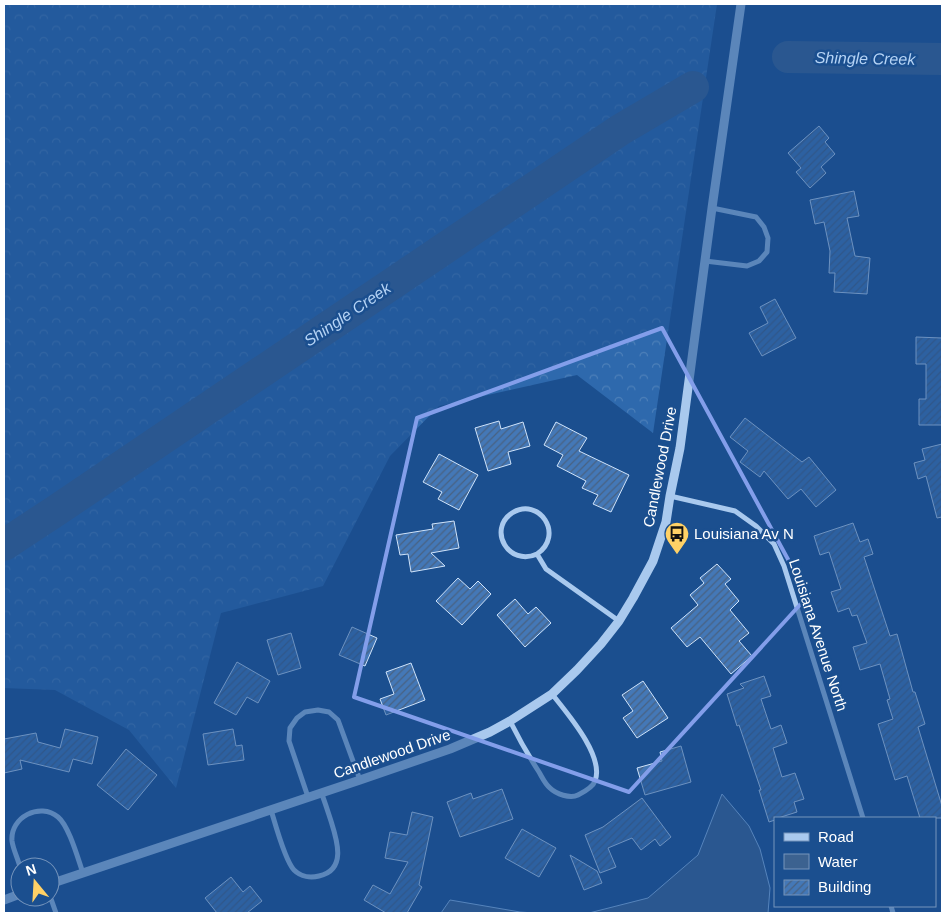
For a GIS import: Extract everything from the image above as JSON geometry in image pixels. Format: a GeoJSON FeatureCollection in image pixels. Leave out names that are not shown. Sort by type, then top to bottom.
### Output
{"type":"FeatureCollection","features":[{"type":"Feature","properties":{"kind":"street","name":"Candlewood Drive"},"geometry":{"type":"LineString","coordinates":[[60,881],[360,780],[490,732],[552,694],[601,644],[619,621],[634,598],[653,561],[666,522],[680,448],[741,4]]}},
{"type":"Feature","properties":{"kind":"street"},"geometry":{"type":"LineString","coordinates":[[705,261],[747,266],[759,261],[767,252],[768,238],[764,226],[756,217],[712,208]]}},
{"type":"Feature","properties":{"kind":"street","name":"Louisiana Avenue North"},"geometry":{"type":"LineString","coordinates":[[670,496],[735,511],[756,526],[774,544],[784,566],[863,817]]}},
{"type":"Feature","properties":{"kind":"street"},"geometry":{"type":"LineString","coordinates":[[520,510],[530,510],[540,513],[547,521],[549,537],[545,547],[537,554],[522,557],[505,546],[502,536],[503,526],[511,514],[520,510]]}},
{"type":"Feature","properties":{"kind":"street"},"geometry":{"type":"LineString","coordinates":[[537,554],[546,569],[619,621]]}},
{"type":"Feature","properties":{"kind":"street"},"geometry":{"type":"LineString","coordinates":[[510,721],[523,747],[550,788],[561,794],[573,797],[585,792],[595,782],[597,771],[594,756],[552,694]]}},
{"type":"Feature","properties":{"kind":"street"},"geometry":{"type":"LineString","coordinates":[[308,797],[289,741],[290,728],[297,718],[305,712],[318,710],[329,712],[338,720],[360,780]]}},
{"type":"Feature","properties":{"kind":"street"},"geometry":{"type":"LineString","coordinates":[[270,809],[294,870],[303,876],[321,876],[331,871],[336,864],[338,854],[338,843],[322,792]]}},
{"type":"Feature","properties":{"kind":"street"},"geometry":{"type":"LineString","coordinates":[[17,857],[12,840],[14,826],[21,818],[34,812],[48,811],[58,817],[65,825],[83,873]]}},
{"type":"Feature","properties":{"kind":"highlighted area"},"geometry":{"type":"Polygon","coordinates":[[[662,328],[808,596],[629,792],[354,697],[417,418],[662,328]]]}},
{"type":"Feature","properties":{"kind":"green space"},"geometry":{"type":"Polygon","coordinates":[[[4,4],[717,4],[653,433],[577,375],[439,406],[390,456],[323,586],[221,613],[176,788],[129,730],[55,690],[4,688],[4,4]]]}},
{"type":"Feature","properties":{"kind":"water"},"geometry":{"type":"Polygon","coordinates":[[[722,794],[749,826],[760,849],[770,888],[768,913],[589,913],[648,898],[698,855],[722,794]]]}},
{"type":"Feature","properties":{"kind":"water"},"geometry":{"type":"Polygon","coordinates":[[[450,900],[520,912],[534,913],[441,913],[450,900]]]}},
{"type":"Feature","properties":{"kind":"building"},"geometry":{"type":"Polygon","coordinates":[[[819,126],[829,138],[825,142],[835,154],[821,167],[826,173],[810,188],[796,172],[801,168],[788,153],[819,126]]]}},
{"type":"Feature","properties":{"kind":"building"},"geometry":{"type":"Polygon","coordinates":[[[854,191],[859,216],[847,218],[855,256],[870,258],[867,294],[834,292],[835,273],[829,273],[830,251],[824,222],[815,224],[810,200],[854,191]]]}},
{"type":"Feature","properties":{"kind":"building"},"geometry":{"type":"Polygon","coordinates":[[[775,299],[796,338],[762,356],[749,333],[768,323],[760,307],[775,299]]]}},
{"type":"Feature","properties":{"kind":"building"},"geometry":{"type":"Polygon","coordinates":[[[916,337],[942,338],[942,425],[919,425],[919,399],[926,399],[926,364],[916,364],[916,337]]]}},
{"type":"Feature","properties":{"kind":"building"},"geometry":{"type":"Polygon","coordinates":[[[745,418],[802,462],[809,457],[836,490],[816,507],[801,489],[788,499],[764,471],[760,477],[740,462],[748,451],[730,437],[745,418]]]}},
{"type":"Feature","properties":{"kind":"building"},"geometry":{"type":"Polygon","coordinates":[[[499,421],[501,429],[523,422],[530,446],[508,452],[511,464],[488,471],[475,428],[499,421]]]}},
{"type":"Feature","properties":{"kind":"building"},"geometry":{"type":"Polygon","coordinates":[[[556,422],[587,438],[579,451],[629,475],[611,512],[593,504],[598,495],[582,488],[586,481],[557,466],[563,455],[544,445],[556,422]]]}},
{"type":"Feature","properties":{"kind":"building"},"geometry":{"type":"Polygon","coordinates":[[[942,444],[942,517],[937,518],[926,476],[918,479],[914,463],[925,460],[922,449],[942,444]]]}},
{"type":"Feature","properties":{"kind":"building"},"geometry":{"type":"Polygon","coordinates":[[[439,454],[478,475],[459,510],[438,499],[442,492],[423,482],[439,454]]]}},
{"type":"Feature","properties":{"kind":"building"},"geometry":{"type":"Polygon","coordinates":[[[454,521],[459,548],[431,553],[445,566],[411,572],[408,554],[400,555],[396,535],[433,529],[432,524],[454,521]]]}},
{"type":"Feature","properties":{"kind":"building"},"geometry":{"type":"Polygon","coordinates":[[[853,523],[860,542],[868,539],[873,554],[864,557],[890,636],[897,634],[913,692],[915,692],[925,724],[918,727],[942,806],[942,818],[920,817],[907,776],[895,780],[878,724],[893,719],[887,700],[890,699],[880,664],[860,670],[853,647],[867,643],[857,615],[852,616],[849,608],[838,612],[831,592],[841,589],[829,552],[820,555],[814,536],[853,523]]]}},
{"type":"Feature","properties":{"kind":"building"},"geometry":{"type":"Polygon","coordinates":[[[717,564],[731,579],[725,584],[739,601],[730,610],[749,633],[739,641],[752,656],[731,674],[700,637],[687,647],[671,628],[698,605],[690,595],[704,583],[700,578],[717,564]]]}},
{"type":"Feature","properties":{"kind":"building"},"geometry":{"type":"Polygon","coordinates":[[[458,578],[470,589],[478,581],[491,594],[462,625],[436,601],[458,578]]]}},
{"type":"Feature","properties":{"kind":"building"},"geometry":{"type":"Polygon","coordinates":[[[515,599],[528,614],[536,607],[551,623],[525,647],[497,615],[515,599]]]}},
{"type":"Feature","properties":{"kind":"building"},"geometry":{"type":"Polygon","coordinates":[[[352,627],[377,638],[365,666],[339,655],[352,627]]]}},
{"type":"Feature","properties":{"kind":"building"},"geometry":{"type":"Polygon","coordinates":[[[291,633],[301,668],[278,675],[267,640],[291,633]]]}},
{"type":"Feature","properties":{"kind":"building"},"geometry":{"type":"Polygon","coordinates":[[[237,662],[270,681],[258,703],[247,697],[236,715],[214,703],[237,662]]]}},
{"type":"Feature","properties":{"kind":"building"},"geometry":{"type":"Polygon","coordinates":[[[411,663],[425,700],[386,715],[380,699],[394,694],[386,672],[411,663]]]}},
{"type":"Feature","properties":{"kind":"building"},"geometry":{"type":"Polygon","coordinates":[[[764,676],[771,696],[761,699],[771,729],[781,725],[787,743],[773,748],[782,777],[795,773],[804,799],[794,802],[797,812],[781,817],[774,817],[774,820],[769,822],[759,790],[761,790],[727,694],[744,688],[740,684],[764,676]]]}},
{"type":"Feature","properties":{"kind":"building"},"geometry":{"type":"Polygon","coordinates":[[[643,681],[668,718],[637,738],[623,718],[633,711],[622,695],[643,681]]]}},
{"type":"Feature","properties":{"kind":"building"},"geometry":{"type":"Polygon","coordinates":[[[65,729],[98,737],[92,764],[73,759],[69,772],[20,760],[22,769],[4,773],[4,739],[36,733],[38,742],[60,748],[65,729]]]}},
{"type":"Feature","properties":{"kind":"building"},"geometry":{"type":"Polygon","coordinates":[[[233,729],[236,746],[242,745],[244,760],[208,765],[203,734],[233,729]]]}},
{"type":"Feature","properties":{"kind":"building"},"geometry":{"type":"Polygon","coordinates":[[[681,746],[691,782],[645,795],[637,768],[662,761],[660,752],[681,746]]]}},
{"type":"Feature","properties":{"kind":"building"},"geometry":{"type":"Polygon","coordinates":[[[126,749],[157,775],[128,810],[97,785],[126,749]]]}},
{"type":"Feature","properties":{"kind":"building"},"geometry":{"type":"Polygon","coordinates":[[[502,789],[513,819],[460,837],[447,802],[471,793],[473,799],[502,789]]]}},
{"type":"Feature","properties":{"kind":"building"},"geometry":{"type":"Polygon","coordinates":[[[642,798],[671,837],[660,846],[655,839],[641,850],[632,838],[608,848],[616,867],[600,873],[585,835],[603,827],[642,798]]]}},
{"type":"Feature","properties":{"kind":"building"},"geometry":{"type":"Polygon","coordinates":[[[412,812],[433,817],[419,885],[422,887],[407,913],[386,913],[364,900],[373,885],[390,894],[408,862],[385,858],[390,832],[407,835],[412,812]]]}},
{"type":"Feature","properties":{"kind":"building"},"geometry":{"type":"Polygon","coordinates":[[[522,829],[556,848],[539,877],[505,858],[522,829]]]}},
{"type":"Feature","properties":{"kind":"building"},"geometry":{"type":"Polygon","coordinates":[[[570,855],[597,871],[602,883],[584,890],[570,855]]]}},
{"type":"Feature","properties":{"kind":"building"},"geometry":{"type":"Polygon","coordinates":[[[231,877],[243,892],[250,886],[262,901],[247,913],[217,913],[205,898],[231,877]]]}},
{"type":"Feature","properties":{"kind":"waterway","name":"Shingle Creek"},"geometry":{"type":"LineString","coordinates":[[788,57],[942,59]]}},
{"type":"Feature","properties":{"kind":"waterway","name":"Shingle Creek"},"geometry":{"type":"LineString","coordinates":[[4,545],[620,130],[693,87]]}},
{"type":"Feature","properties":{"kind":"place","name":"Louisiana Av N"},"geometry":{"type":"Point","coordinates":[677,555]}}]}
